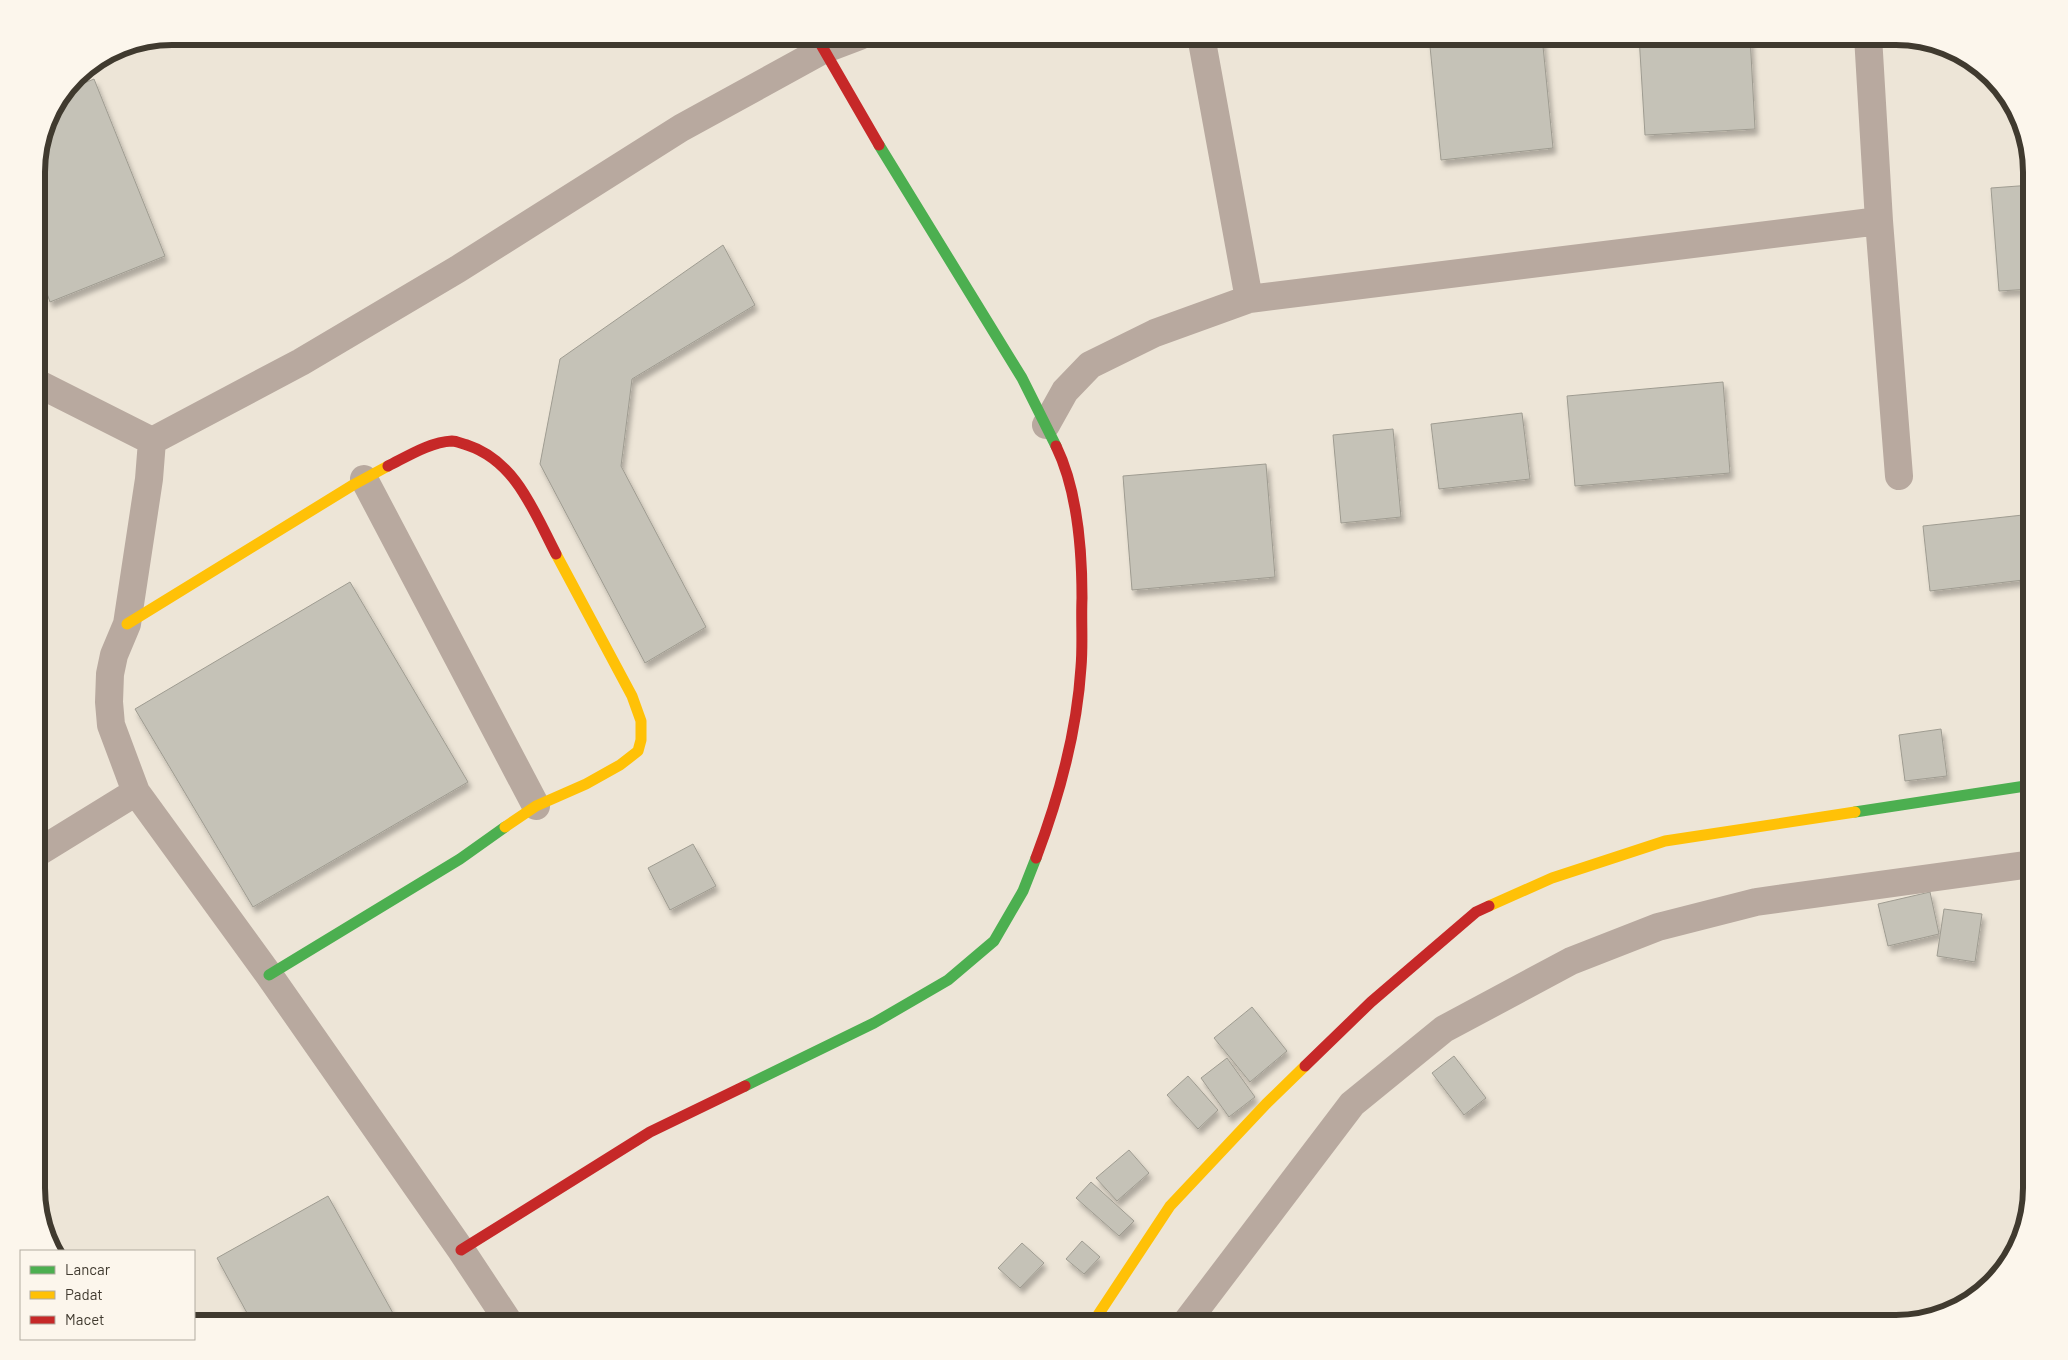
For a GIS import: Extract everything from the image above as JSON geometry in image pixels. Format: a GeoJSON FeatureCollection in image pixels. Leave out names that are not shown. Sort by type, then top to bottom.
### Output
{"type":"FeatureCollection","features":[{"type":"Feature","properties":{"kind":"street"},"geometry":{"type":"LineString","coordinates":[[152,440],[301,362],[458,269],[816,45]]}},
{"type":"Feature","properties":{"kind":"street"},"geometry":{"type":"LineString","coordinates":[[462,1250],[650,1132],[874,1023],[948,980],[994,940],[1024,891],[1054,810],[1071,740],[1081,667],[1082,562],[1075,504],[1059,452],[1022,378],[860,115],[820,45]]}},
{"type":"Feature","properties":{"kind":"street"},"geometry":{"type":"LineString","coordinates":[[1203,45],[1249,299]]}},
{"type":"Feature","properties":{"kind":"street"},"geometry":{"type":"LineString","coordinates":[[1869,45],[1879,221],[1899,476]]}},
{"type":"Feature","properties":{"kind":"street"},"geometry":{"type":"LineString","coordinates":[[1046,425],[1065,391],[1090,365],[1155,333],[1249,299],[1879,221]]}},
{"type":"Feature","properties":{"kind":"street"},"geometry":{"type":"LineString","coordinates":[[45,387],[152,440]]}},
{"type":"Feature","properties":{"kind":"street"},"geometry":{"type":"LineString","coordinates":[[152,440],[149,479],[127,624],[114,655],[110,674],[109,702],[111,725],[136,792],[269,975],[462,1250],[504,1315]]}},
{"type":"Feature","properties":{"kind":"street"},"geometry":{"type":"LineString","coordinates":[[127,624],[364,479],[422,449],[453,440],[476,448],[498,461],[520,486],[632,696],[641,721],[641,740],[638,751],[620,766],[586,784],[536,806],[460,859],[269,975]]}},
{"type":"Feature","properties":{"kind":"street"},"geometry":{"type":"LineString","coordinates":[[364,479],[536,806]]}},
{"type":"Feature","properties":{"kind":"street"},"geometry":{"type":"LineString","coordinates":[[1098,1315],[1170,1206],[1266,1104],[1370,1002],[1476,912],[1552,878],[1665,840],[2023,786]]}},
{"type":"Feature","properties":{"kind":"street"},"geometry":{"type":"LineString","coordinates":[[45,847],[136,792]]}},
{"type":"Feature","properties":{"kind":"street"},"geometry":{"type":"LineString","coordinates":[[1192,1315],[1352,1104],[1444,1029],[1453,1024],[1572,961],[1658,928],[1756,902],[2023,865]]}},
{"type":"Feature","properties":{"kind":"building"},"geometry":{"type":"Polygon","coordinates":[[[1430,45],[1543,45],[1553,148],[1441,160],[1430,45]]]}},
{"type":"Feature","properties":{"kind":"building"},"geometry":{"type":"Polygon","coordinates":[[[1640,45],[1750,45],[1755,129],[1645,135],[1640,45]]]}},
{"type":"Feature","properties":{"kind":"building"},"geometry":{"type":"Polygon","coordinates":[[[94,79],[165,256],[50,302],[45,288],[46,155],[49,139],[58,116],[66,101],[80,85],[94,79]]]}},
{"type":"Feature","properties":{"kind":"building"},"geometry":{"type":"Polygon","coordinates":[[[2023,186],[2023,290],[1999,291],[1991,188],[2023,186]]]}},
{"type":"Feature","properties":{"kind":"building"},"geometry":{"type":"Polygon","coordinates":[[[723,245],[755,305],[632,379],[621,466],[706,627],[645,663],[540,464],[560,359],[723,245]]]}},
{"type":"Feature","properties":{"kind":"building"},"geometry":{"type":"Polygon","coordinates":[[[1723,382],[1730,473],[1575,486],[1567,396],[1723,382]]]}},
{"type":"Feature","properties":{"kind":"building"},"geometry":{"type":"Polygon","coordinates":[[[1522,413],[1530,479],[1439,489],[1431,424],[1522,413]]]}},
{"type":"Feature","properties":{"kind":"building"},"geometry":{"type":"Polygon","coordinates":[[[1393,429],[1401,517],[1341,523],[1333,435],[1393,429]]]}},
{"type":"Feature","properties":{"kind":"building"},"geometry":{"type":"Polygon","coordinates":[[[1266,464],[1275,577],[1132,590],[1123,476],[1266,464]]]}},
{"type":"Feature","properties":{"kind":"building"},"geometry":{"type":"Polygon","coordinates":[[[2023,515],[2023,580],[1930,591],[1923,526],[2023,515]]]}},
{"type":"Feature","properties":{"kind":"building"},"geometry":{"type":"Polygon","coordinates":[[[350,582],[468,782],[253,907],[135,709],[350,582]]]}},
{"type":"Feature","properties":{"kind":"building"},"geometry":{"type":"Polygon","coordinates":[[[1941,729],[1947,776],[1905,781],[1899,735],[1941,729]]]}},
{"type":"Feature","properties":{"kind":"building"},"geometry":{"type":"Polygon","coordinates":[[[693,844],[716,886],[670,910],[648,868],[693,844]]]}},
{"type":"Feature","properties":{"kind":"building"},"geometry":{"type":"Polygon","coordinates":[[[1930,892],[1939,934],[1888,946],[1878,904],[1930,892]]]}},
{"type":"Feature","properties":{"kind":"building"},"geometry":{"type":"Polygon","coordinates":[[[1944,909],[1982,914],[1975,962],[1937,956],[1944,909]]]}},
{"type":"Feature","properties":{"kind":"building"},"geometry":{"type":"Polygon","coordinates":[[[1252,1007],[1287,1051],[1250,1082],[1214,1038],[1252,1007]]]}},
{"type":"Feature","properties":{"kind":"building"},"geometry":{"type":"Polygon","coordinates":[[[1454,1056],[1486,1098],[1464,1115],[1432,1073],[1454,1056]]]}},
{"type":"Feature","properties":{"kind":"building"},"geometry":{"type":"Polygon","coordinates":[[[1227,1058],[1255,1097],[1229,1117],[1201,1078],[1227,1058]]]}},
{"type":"Feature","properties":{"kind":"building"},"geometry":{"type":"Polygon","coordinates":[[[1188,1076],[1218,1110],[1198,1129],[1167,1095],[1188,1076]]]}},
{"type":"Feature","properties":{"kind":"building"},"geometry":{"type":"Polygon","coordinates":[[[1129,1150],[1149,1173],[1117,1201],[1096,1178],[1129,1150]]]}},
{"type":"Feature","properties":{"kind":"building"},"geometry":{"type":"Polygon","coordinates":[[[1091,1182],[1134,1221],[1119,1236],[1076,1198],[1091,1182]]]}},
{"type":"Feature","properties":{"kind":"building"},"geometry":{"type":"Polygon","coordinates":[[[328,1196],[394,1315],[248,1315],[217,1258],[328,1196]]]}},
{"type":"Feature","properties":{"kind":"building"},"geometry":{"type":"Polygon","coordinates":[[[1082,1241],[1100,1257],[1084,1274],[1066,1259],[1082,1241]]]}},
{"type":"Feature","properties":{"kind":"building"},"geometry":{"type":"Polygon","coordinates":[[[1022,1243],[1044,1263],[1020,1288],[998,1268],[1022,1243]]]}},
{"type":"Feature","properties":{"kind":"traffic: fast"},"geometry":{"type":"LineString","coordinates":[[879,145],[1022,378],[1056,446]]}},
{"type":"Feature","properties":{"kind":"traffic: fast"},"geometry":{"type":"LineString","coordinates":[[1855,812],[2023,786]]}},
{"type":"Feature","properties":{"kind":"traffic: fast"},"geometry":{"type":"LineString","coordinates":[[269,975],[460,859],[505,827]]}},
{"type":"Feature","properties":{"kind":"traffic: fast"},"geometry":{"type":"LineString","coordinates":[[745,1086],[874,1023],[948,980],[994,941],[1023,891],[1036,858]]}},
{"type":"Feature","properties":{"kind":"traffic: slow"},"geometry":{"type":"LineString","coordinates":[[127,624],[353,485],[388,466]]}},
{"type":"Feature","properties":{"kind":"traffic: slow"},"geometry":{"type":"LineString","coordinates":[[505,827],[536,806],[586,784],[620,765],[638,751],[641,740],[641,721],[632,696],[556,554]]}},
{"type":"Feature","properties":{"kind":"traffic: slow"},"geometry":{"type":"LineString","coordinates":[[1489,906],[1552,878],[1665,841],[1855,812]]}},
{"type":"Feature","properties":{"kind":"traffic: slow"},"geometry":{"type":"LineString","coordinates":[[1098,1315],[1170,1206],[1266,1104],[1305,1066]]}},
{"type":"Feature","properties":{"kind":"traffic: jam"},"geometry":{"type":"LineString","coordinates":[[821,45],[879,145]]}},
{"type":"Feature","properties":{"kind":"traffic: jam"},"geometry":{"type":"LineString","coordinates":[[388,466],[419,450],[444,442],[456,441],[484,453],[511,475],[522,490],[556,554]]}},
{"type":"Feature","properties":{"kind":"traffic: jam"},"geometry":{"type":"LineString","coordinates":[[1036,858],[1066,764],[1076,716],[1082,658],[1080,541],[1074,501],[1056,446]]}},
{"type":"Feature","properties":{"kind":"traffic: jam"},"geometry":{"type":"LineString","coordinates":[[1305,1066],[1371,1002],[1476,912],[1489,906]]}},
{"type":"Feature","properties":{"kind":"traffic: jam"},"geometry":{"type":"LineString","coordinates":[[461,1250],[650,1132],[745,1086]]}}]}
